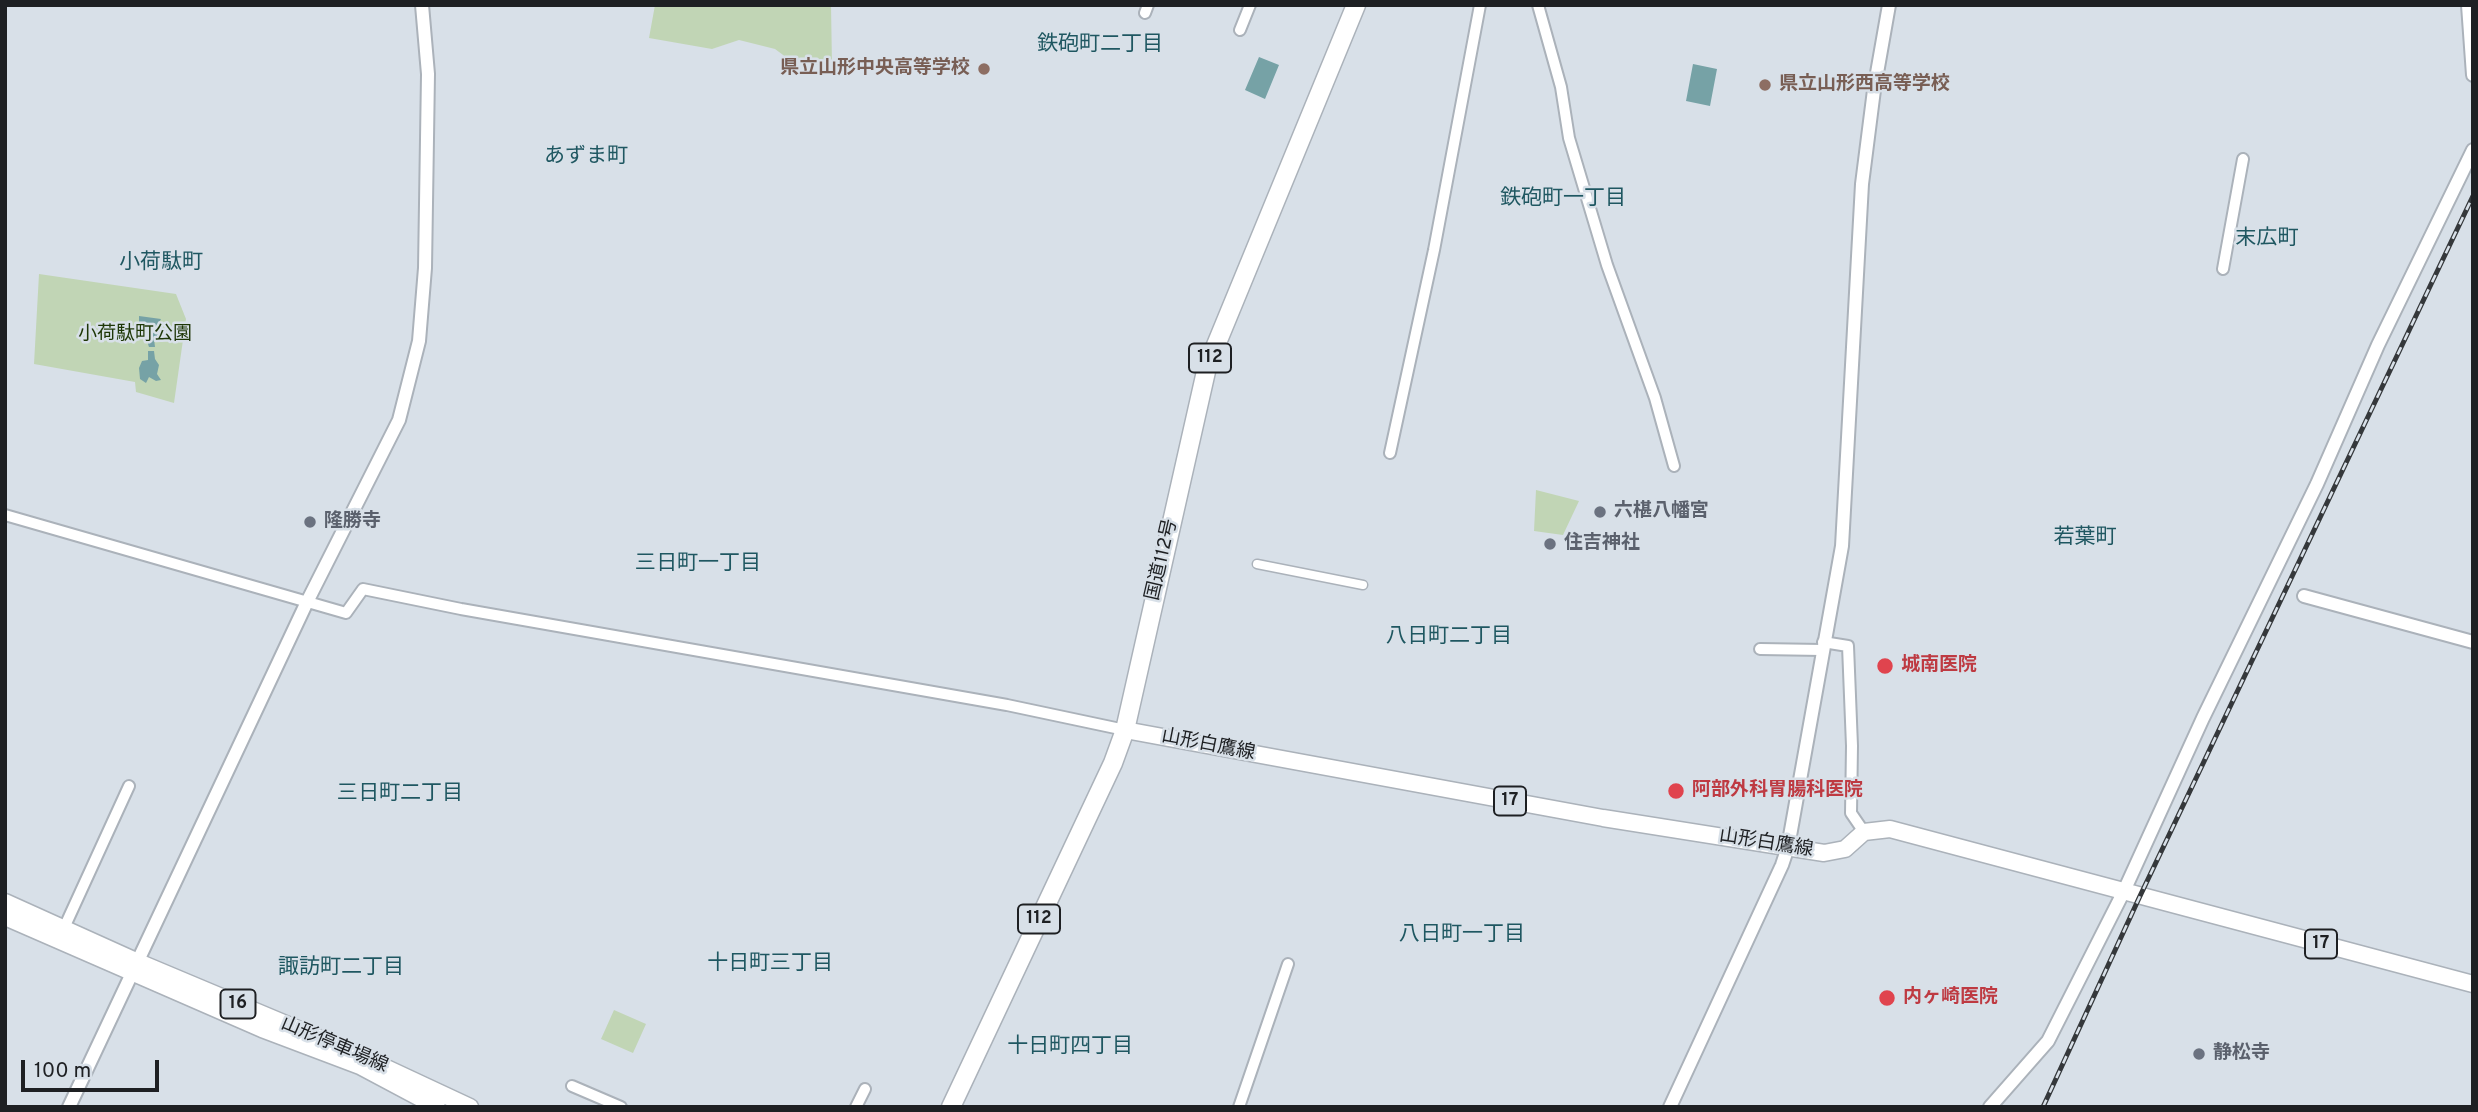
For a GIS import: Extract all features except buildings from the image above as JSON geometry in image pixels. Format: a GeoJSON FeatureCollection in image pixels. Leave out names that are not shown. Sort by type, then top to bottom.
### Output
{"type":"FeatureCollection","features":[{"type":"Feature","properties":{"kind":"highway","name":"国道112号"},"geometry":{"type":"LineString","coordinates":[[951,1107],[1113,763],[1125,730],[1207,366],[1356,5]]}},
{"type":"Feature","properties":{"kind":"main road","name":"山形白鷹線"},"geometry":{"type":"LineString","coordinates":[[1125,730],[1603,818],[1824,853],[1845,849],[1864,832]]}},
{"type":"Feature","properties":{"kind":"main road","name":"17"},"geometry":{"type":"LineString","coordinates":[[1864,832],[1890,829],[1915,834],[2473,984]]}},
{"type":"Feature","properties":{"kind":"main road","name":"山形停車場線"},"geometry":{"type":"LineString","coordinates":[[5,902],[64,928],[136,968],[262,1029],[360,1066],[437,1107]]}},
{"type":"Feature","properties":{"kind":"main road","name":"山形停車場線"},"geometry":{"type":"LineString","coordinates":[[5,917],[350,1051],[470,1107]]}},
{"type":"Feature","properties":{"kind":"street"},"geometry":{"type":"LineString","coordinates":[[69,1107],[306,604],[399,420],[419,341],[425,268],[428,74],[422,5]]}},
{"type":"Feature","properties":{"kind":"street"},"geometry":{"type":"LineString","coordinates":[[1240,30],[1250,5]]}},
{"type":"Feature","properties":{"kind":"street"},"geometry":{"type":"LineString","coordinates":[[1390,453],[1432,261],[1480,5]]}},
{"type":"Feature","properties":{"kind":"street"},"geometry":{"type":"LineString","coordinates":[[1538,5],[1561,87],[1569,138],[1607,265],[1655,398],[1674,466]]}},
{"type":"Feature","properties":{"kind":"street"},"geometry":{"type":"LineString","coordinates":[[1670,1107],[1788,847],[1842,546],[1862,184],[1874,90],[1889,5]]}},
{"type":"Feature","properties":{"kind":"street"},"geometry":{"type":"LineString","coordinates":[[2468,5],[2473,75]]}},
{"type":"Feature","properties":{"kind":"street"},"geometry":{"type":"LineString","coordinates":[[1990,1107],[2048,1041],[2124,891],[2203,718],[2317,484],[2383,335],[2473,150]]}},
{"type":"Feature","properties":{"kind":"street"},"geometry":{"type":"LineString","coordinates":[[2223,269],[2243,159]]}},
{"type":"Feature","properties":{"kind":"street"},"geometry":{"type":"LineString","coordinates":[[5,515],[306,604],[346,613],[363,589],[461,609],[1007,705],[1125,730]]}},
{"type":"Feature","properties":{"kind":"street"},"geometry":{"type":"LineString","coordinates":[[1257,564],[1363,585]]}},
{"type":"Feature","properties":{"kind":"street"},"geometry":{"type":"LineString","coordinates":[[2304,596],[2473,642]]}},
{"type":"Feature","properties":{"kind":"street"},"geometry":{"type":"LineString","coordinates":[[1760,649],[1849,646],[1852,813],[1864,832]]}},
{"type":"Feature","properties":{"kind":"street"},"geometry":{"type":"LineString","coordinates":[[64,928],[129,786]]}},
{"type":"Feature","properties":{"kind":"street"},"geometry":{"type":"LineString","coordinates":[[1239,1107],[1288,964]]}},
{"type":"Feature","properties":{"kind":"street"},"geometry":{"type":"LineString","coordinates":[[572,1086],[621,1107]]}},
{"type":"Feature","properties":{"kind":"street"},"geometry":{"type":"LineString","coordinates":[[856,1107],[865,1089]]}},
{"type":"Feature","properties":{"kind":"green space"},"geometry":{"type":"Polygon","coordinates":[[[655,5],[831,5],[832,66],[794,63],[775,49],[739,40],[712,49],[649,38],[655,5]]]}},
{"type":"Feature","properties":{"kind":"green space","name":"小荷駄町公園"},"geometry":{"type":"Polygon","coordinates":[[[39,274],[176,294],[186,319],[174,403],[136,392],[135,382],[34,364],[39,274]]]}},
{"type":"Feature","properties":{"kind":"green space"},"geometry":{"type":"Polygon","coordinates":[[[1536,490],[1579,501],[1563,535],[1534,531],[1536,490]]]}},
{"type":"Feature","properties":{"kind":"green space"},"geometry":{"type":"Polygon","coordinates":[[[614,1010],[646,1024],[633,1053],[601,1039],[614,1010]]]}},
{"type":"Feature","properties":{"kind":"water"},"geometry":{"type":"Polygon","coordinates":[[[1259,57],[1279,65],[1265,99],[1245,90],[1259,57]]]}},
{"type":"Feature","properties":{"kind":"water"},"geometry":{"type":"Polygon","coordinates":[[[1693,64],[1717,69],[1710,106],[1686,101],[1693,64]]]}},
{"type":"Feature","properties":{"kind":"water"},"geometry":{"type":"Polygon","coordinates":[[[139,316],[161,319],[158,325],[161,336],[154,339],[155,347],[149,347],[148,344],[151,326],[139,322],[139,316]]]}},
{"type":"Feature","properties":{"kind":"water"},"geometry":{"type":"Polygon","coordinates":[[[148,351],[154,351],[159,365],[157,374],[161,380],[156,381],[149,377],[146,383],[140,379],[139,368],[142,361],[148,360],[148,351]]]}},
{"type":"Feature","properties":{"kind":"railway"},"geometry":{"type":"LineString","coordinates":[[2043,1107],[2140,896],[2473,196]]}},
{"type":"Feature","properties":{"kind":"place","name":"県立山形中央高等学校"},"geometry":{"type":"Point","coordinates":[984,69]}},
{"type":"Feature","properties":{"kind":"place","name":"県立山形西高等学校"},"geometry":{"type":"Point","coordinates":[1765,85]}},
{"type":"Feature","properties":{"kind":"place","name":"六椹八幡宮"},"geometry":{"type":"Point","coordinates":[1600,512]}},
{"type":"Feature","properties":{"kind":"place","name":"隆勝寺"},"geometry":{"type":"Point","coordinates":[310,522]}},
{"type":"Feature","properties":{"kind":"place","name":"住吉神社"},"geometry":{"type":"Point","coordinates":[1550,544]}},
{"type":"Feature","properties":{"kind":"place","name":"城南医院"},"geometry":{"type":"Point","coordinates":[1885,666]}},
{"type":"Feature","properties":{"kind":"place","name":"阿部外科胃腸科医院"},"geometry":{"type":"Point","coordinates":[1676,791]}},
{"type":"Feature","properties":{"kind":"place","name":"内ヶ崎医院"},"geometry":{"type":"Point","coordinates":[1887,998]}},
{"type":"Feature","properties":{"kind":"place","name":"静松寺"},"geometry":{"type":"Point","coordinates":[2199,1054]}},
{"type":"Feature","properties":{"kind":"district","name":"鉄砲町二丁目"},"geometry":{"type":"Point","coordinates":[1100,46]}},
{"type":"Feature","properties":{"kind":"district","name":"あずま町"},"geometry":{"type":"Point","coordinates":[586,158]}},
{"type":"Feature","properties":{"kind":"district","name":"鉄砲町一丁目"},"geometry":{"type":"Point","coordinates":[1563,200]}},
{"type":"Feature","properties":{"kind":"district","name":"末広町"},"geometry":{"type":"Point","coordinates":[2267,240]}},
{"type":"Feature","properties":{"kind":"district","name":"小荷駄町"},"geometry":{"type":"Point","coordinates":[161,264]}},
{"type":"Feature","properties":{"kind":"district","name":"若葉町"},"geometry":{"type":"Point","coordinates":[2085,539]}},
{"type":"Feature","properties":{"kind":"district","name":"三日町一丁目"},"geometry":{"type":"Point","coordinates":[698,565]}},
{"type":"Feature","properties":{"kind":"district","name":"八日町二丁目"},"geometry":{"type":"Point","coordinates":[1449,638]}},
{"type":"Feature","properties":{"kind":"district","name":"三日町二丁目"},"geometry":{"type":"Point","coordinates":[400,795]}},
{"type":"Feature","properties":{"kind":"district","name":"八日町一丁目"},"geometry":{"type":"Point","coordinates":[1462,936]}},
{"type":"Feature","properties":{"kind":"district","name":"十日町三丁目"},"geometry":{"type":"Point","coordinates":[770,965]}},
{"type":"Feature","properties":{"kind":"district","name":"諏訪町二丁目"},"geometry":{"type":"Point","coordinates":[341,969]}},
{"type":"Feature","properties":{"kind":"district","name":"十日町四丁目"},"geometry":{"type":"Point","coordinates":[1070,1048]}}]}
